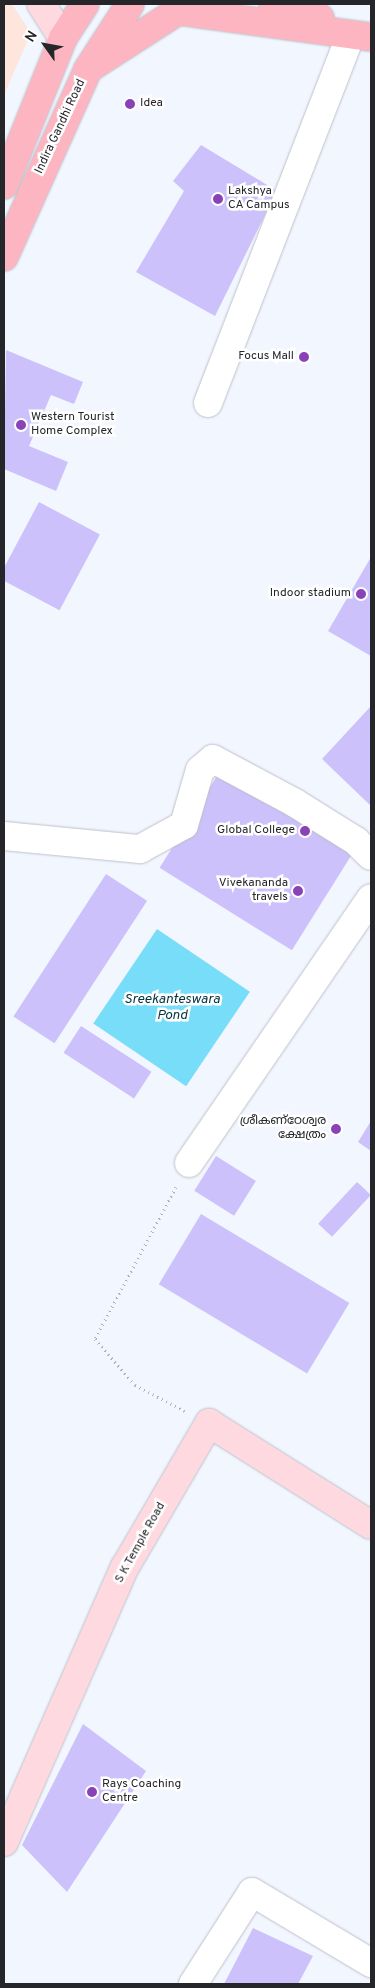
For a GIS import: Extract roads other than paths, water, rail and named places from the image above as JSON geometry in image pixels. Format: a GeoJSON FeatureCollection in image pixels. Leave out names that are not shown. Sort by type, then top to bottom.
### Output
{"type":"FeatureCollection","features":[{"type":"Feature","properties":{"kind":"main road"},"geometry":{"type":"LineString","coordinates":[[4,185],[63,38],[85,4]]}},
{"type":"Feature","properties":{"kind":"main road","name":"Indira Gandhi Road"},"geometry":{"type":"LineString","coordinates":[[4,257],[88,69],[130,4]]}},
{"type":"Feature","properties":{"kind":"main road"},"geometry":{"type":"LineString","coordinates":[[273,4],[364,36]]}},
{"type":"Feature","properties":{"kind":"main road"},"geometry":{"type":"LineString","coordinates":[[88,69],[178,11],[364,36]]}},
{"type":"Feature","properties":{"kind":"street"},"geometry":{"type":"LineString","coordinates":[[41,4],[63,38]]}},
{"type":"Feature","properties":{"kind":"street"},"geometry":{"type":"LineString","coordinates":[[208,403],[364,36]]}},
{"type":"Feature","properties":{"kind":"street"},"geometry":{"type":"LineString","coordinates":[[4,836],[140,849],[184,825],[200,770],[213,759],[295,803],[356,841],[371,856]]}},
{"type":"Feature","properties":{"kind":"street"},"geometry":{"type":"LineString","coordinates":[[189,1162],[371,898]]}},
{"type":"Feature","properties":{"kind":"street","name":"S K Temple Road"},"geometry":{"type":"LineString","coordinates":[[4,1842],[125,1567],[209,1423],[371,1525]]}},
{"type":"Feature","properties":{"kind":"street"},"geometry":{"type":"LineString","coordinates":[[192,1984],[252,1892],[371,1962]]}},
{"type":"Feature","properties":{"kind":"water","name":"Sreekanteswara Pond"},"geometry":{"type":"Polygon","coordinates":[[[157,929],[250,992],[186,1086],[93,1024],[157,929]]]}},
{"type":"Feature","properties":{"kind":"place","name":"Idea"},"geometry":{"type":"Point","coordinates":[130,104]}},
{"type":"Feature","properties":{"kind":"place","name":"Lakshya CA Campus"},"geometry":{"type":"Point","coordinates":[218,199]}},
{"type":"Feature","properties":{"kind":"place","name":"Focus Mall"},"geometry":{"type":"Point","coordinates":[304,357]}},
{"type":"Feature","properties":{"kind":"place","name":"Western Tourist Home Complex"},"geometry":{"type":"Point","coordinates":[21,425]}},
{"type":"Feature","properties":{"kind":"place","name":"Indoor stadium"},"geometry":{"type":"Point","coordinates":[361,594]}},
{"type":"Feature","properties":{"kind":"place","name":"Global College"},"geometry":{"type":"Point","coordinates":[305,831]}},
{"type":"Feature","properties":{"kind":"place","name":"Vivekananda travels"},"geometry":{"type":"Point","coordinates":[298,891]}},
{"type":"Feature","properties":{"kind":"place","name":"ശ്രീകണ്ഠേശ്വര ക്ഷേത്രം"},"geometry":{"type":"Point","coordinates":[336,1129]}},
{"type":"Feature","properties":{"kind":"place","name":"Rays Coaching Centre"},"geometry":{"type":"Point","coordinates":[92,1792]}}]}
